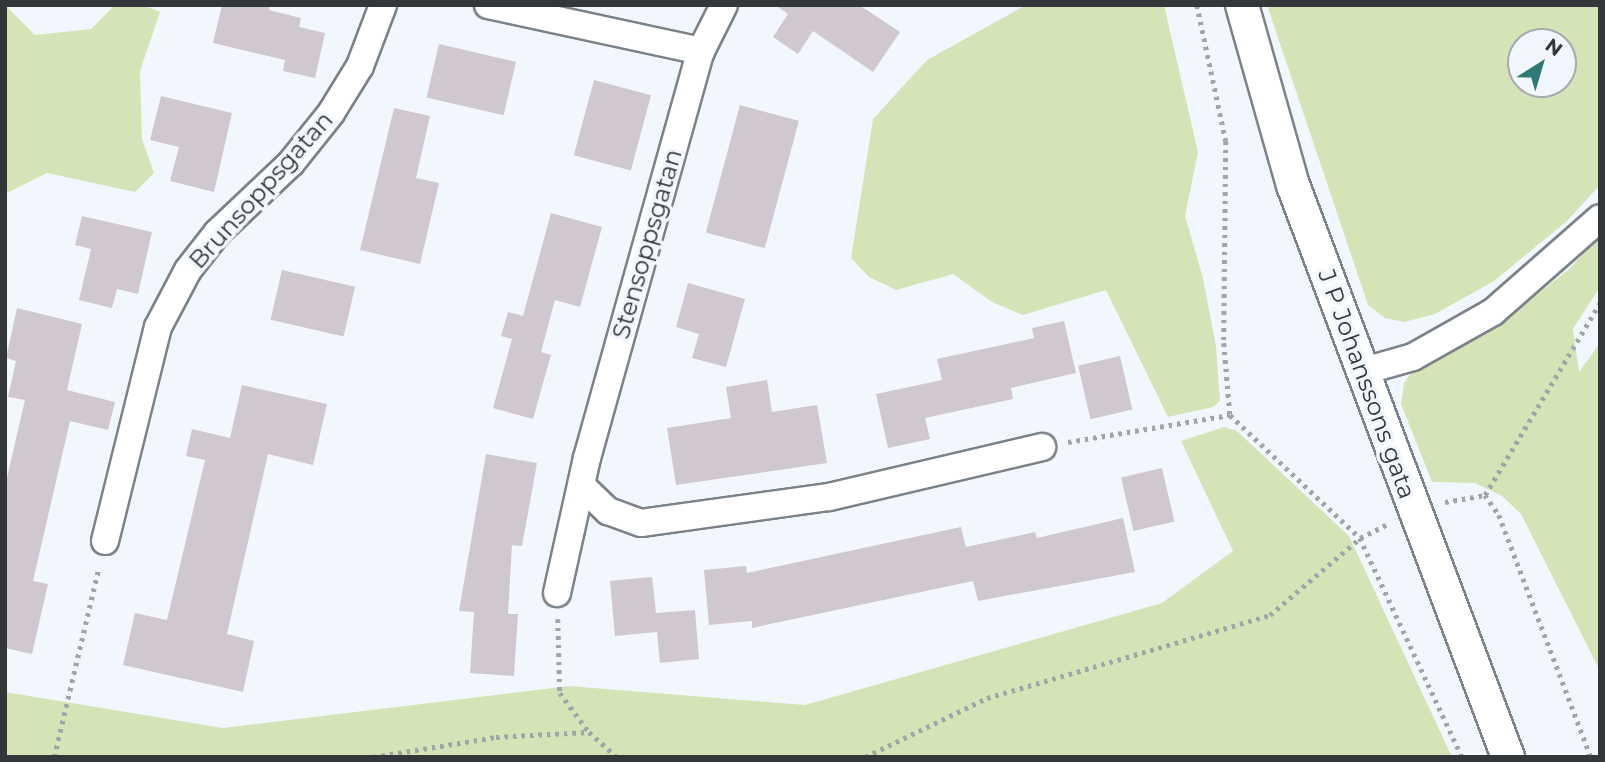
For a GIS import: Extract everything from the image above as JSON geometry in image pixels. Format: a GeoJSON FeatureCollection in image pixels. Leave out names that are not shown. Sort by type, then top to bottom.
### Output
{"type":"FeatureCollection","features":[{"type":"Feature","properties":{"kind":"street","name":"Brunsoppsgatan"},"geometry":{"type":"LineString","coordinates":[[105,541],[158,327],[188,270],[217,233],[291,163],[331,113],[360,66],[383,5]]}},
{"type":"Feature","properties":{"kind":"street"},"geometry":{"type":"LineString","coordinates":[[488,5],[701,51]]}},
{"type":"Feature","properties":{"kind":"street","name":"Stensoppsgatan"},"geometry":{"type":"LineString","coordinates":[[557,593],[701,51],[724,5]]}},
{"type":"Feature","properties":{"kind":"street","name":"J P Johanssons gata"},"geometry":{"type":"LineString","coordinates":[[1242,5],[1293,186],[1507,757]]}},
{"type":"Feature","properties":{"kind":"street"},"geometry":{"type":"LineString","coordinates":[[1364,371],[1413,357],[1493,312],[1600,218]]}},
{"type":"Feature","properties":{"kind":"street"},"geometry":{"type":"LineString","coordinates":[[583,487],[608,511],[642,523],[829,497],[1042,447]]}},
{"type":"Feature","properties":{"kind":"path"},"geometry":{"type":"LineString","coordinates":[[1197,5],[1226,141],[1224,343],[1230,415],[1360,538],[1462,757]]}},
{"type":"Feature","properties":{"kind":"path"},"geometry":{"type":"LineString","coordinates":[[865,757],[987,698],[1270,615],[1360,538],[1414,512],[1485,495],[1600,303]]}},
{"type":"Feature","properties":{"kind":"path"},"geometry":{"type":"LineString","coordinates":[[1042,447],[1230,415]]}},
{"type":"Feature","properties":{"kind":"path"},"geometry":{"type":"LineString","coordinates":[[1485,495],[1499,514],[1591,757]]}},
{"type":"Feature","properties":{"kind":"path"},"geometry":{"type":"LineString","coordinates":[[42,757],[57,756],[105,541]]}},
{"type":"Feature","properties":{"kind":"path"},"geometry":{"type":"LineString","coordinates":[[557,593],[560,693],[589,732],[617,757]]}},
{"type":"Feature","properties":{"kind":"path"},"geometry":{"type":"LineString","coordinates":[[373,757],[496,737],[589,732]]}},
{"type":"Feature","properties":{"kind":"green space"},"geometry":{"type":"Polygon","coordinates":[[[5,5],[35,35],[91,29],[115,5],[143,5],[160,12],[140,71],[142,139],[154,173],[135,192],[47,173],[5,194],[5,5]]]}},
{"type":"Feature","properties":{"kind":"green space"},"geometry":{"type":"Polygon","coordinates":[[[1026,5],[1164,5],[1198,152],[1185,216],[1203,278],[1216,347],[1220,401],[1213,407],[1168,417],[1106,290],[1023,315],[992,302],[953,274],[896,290],[869,277],[851,258],[873,119],[927,60],[1026,5]]]}},
{"type":"Feature","properties":{"kind":"green space"},"geometry":{"type":"Polygon","coordinates":[[[1267,5],[1600,5],[1600,185],[1567,221],[1494,281],[1435,314],[1404,322],[1385,318],[1368,305],[1267,5]]]}},
{"type":"Feature","properties":{"kind":"green space"},"geometry":{"type":"Polygon","coordinates":[[[1600,236],[1600,287],[1573,329],[1579,372],[1600,343],[1600,671],[1521,514],[1502,496],[1475,483],[1432,482],[1401,404],[1404,383],[1416,366],[1503,321],[1568,270],[1600,236]]]}},
{"type":"Feature","properties":{"kind":"green space"},"geometry":{"type":"Polygon","coordinates":[[[1224,427],[1237,431],[1349,536],[1452,757],[5,757],[5,692],[223,728],[569,686],[805,705],[1162,603],[1233,551],[1181,441],[1224,427]]]}},
{"type":"Feature","properties":{"kind":"building"},"geometry":{"type":"Polygon","coordinates":[[[222,5],[270,5],[269,10],[301,18],[299,27],[325,33],[315,78],[283,71],[285,60],[213,43],[222,5]]]}},
{"type":"Feature","properties":{"kind":"building"},"geometry":{"type":"Polygon","coordinates":[[[775,5],[859,5],[900,32],[873,72],[813,31],[798,54],[773,37],[788,14],[775,5]]]}},
{"type":"Feature","properties":{"kind":"building"},"geometry":{"type":"Polygon","coordinates":[[[439,44],[516,62],[504,115],[427,98],[439,44]]]}},
{"type":"Feature","properties":{"kind":"building"},"geometry":{"type":"Polygon","coordinates":[[[594,80],[651,95],[631,171],[574,155],[594,80]]]}},
{"type":"Feature","properties":{"kind":"building"},"geometry":{"type":"Polygon","coordinates":[[[161,96],[232,113],[214,192],[170,181],[179,147],[150,140],[161,96]]]}},
{"type":"Feature","properties":{"kind":"building"},"geometry":{"type":"Polygon","coordinates":[[[740,105],[799,121],[765,248],[706,233],[740,105]]]}},
{"type":"Feature","properties":{"kind":"building"},"geometry":{"type":"Polygon","coordinates":[[[394,108],[430,116],[416,178],[439,183],[420,264],[360,250],[394,108]]]}},
{"type":"Feature","properties":{"kind":"building"},"geometry":{"type":"Polygon","coordinates":[[[551,213],[602,227],[580,307],[555,300],[541,352],[551,355],[533,419],[493,408],[512,339],[501,336],[508,312],[523,316],[551,213]]]}},
{"type":"Feature","properties":{"kind":"building"},"geometry":{"type":"Polygon","coordinates":[[[82,216],[152,232],[138,294],[117,289],[112,308],[79,300],[91,249],[75,245],[82,216]]]}},
{"type":"Feature","properties":{"kind":"building"},"geometry":{"type":"Polygon","coordinates":[[[282,270],[355,287],[344,337],[271,320],[282,270]]]}},
{"type":"Feature","properties":{"kind":"building"},"geometry":{"type":"Polygon","coordinates":[[[688,283],[745,299],[726,367],[692,358],[699,334],[676,327],[688,283]]]}},
{"type":"Feature","properties":{"kind":"building"},"geometry":{"type":"Polygon","coordinates":[[[17,308],[82,324],[67,390],[115,402],[108,430],[70,421],[33,581],[48,584],[32,654],[5,648],[5,486],[25,400],[8,397],[16,361],[6,358],[17,308]]]}},
{"type":"Feature","properties":{"kind":"building"},"geometry":{"type":"Polygon","coordinates":[[[1064,321],[1076,373],[1011,388],[1013,399],[925,418],[930,439],[888,448],[876,394],[942,380],[937,359],[1034,338],[1032,328],[1064,321]]]}},
{"type":"Feature","properties":{"kind":"building"},"geometry":{"type":"Polygon","coordinates":[[[1120,356],[1132,410],[1090,419],[1078,366],[1120,356]]]}},
{"type":"Feature","properties":{"kind":"building"},"geometry":{"type":"Polygon","coordinates":[[[767,380],[772,412],[817,405],[827,463],[676,485],[667,428],[731,418],[726,387],[767,380]]]}},
{"type":"Feature","properties":{"kind":"building"},"geometry":{"type":"Polygon","coordinates":[[[242,385],[327,404],[313,465],[268,454],[227,634],[254,641],[243,692],[123,665],[135,613],[167,620],[205,460],[186,456],[192,429],[230,438],[242,385]]]}},
{"type":"Feature","properties":{"kind":"building"},"geometry":{"type":"Polygon","coordinates":[[[486,454],[537,463],[522,546],[512,545],[508,614],[518,614],[514,676],[470,673],[474,612],[459,611],[486,454]]]}},
{"type":"Feature","properties":{"kind":"building"},"geometry":{"type":"Polygon","coordinates":[[[1162,468],[1174,522],[1133,531],[1121,477],[1162,468]]]}},
{"type":"Feature","properties":{"kind":"building"},"geometry":{"type":"Polygon","coordinates":[[[1123,518],[1135,572],[978,601],[973,581],[752,628],[752,621],[709,625],[704,570],[746,566],[747,573],[961,527],[966,547],[1035,532],[1037,538],[1123,518]]]}},
{"type":"Feature","properties":{"kind":"building"},"geometry":{"type":"Polygon","coordinates":[[[652,577],[656,613],[695,610],[699,659],[660,663],[657,632],[615,636],[610,581],[652,577]]]}}]}
